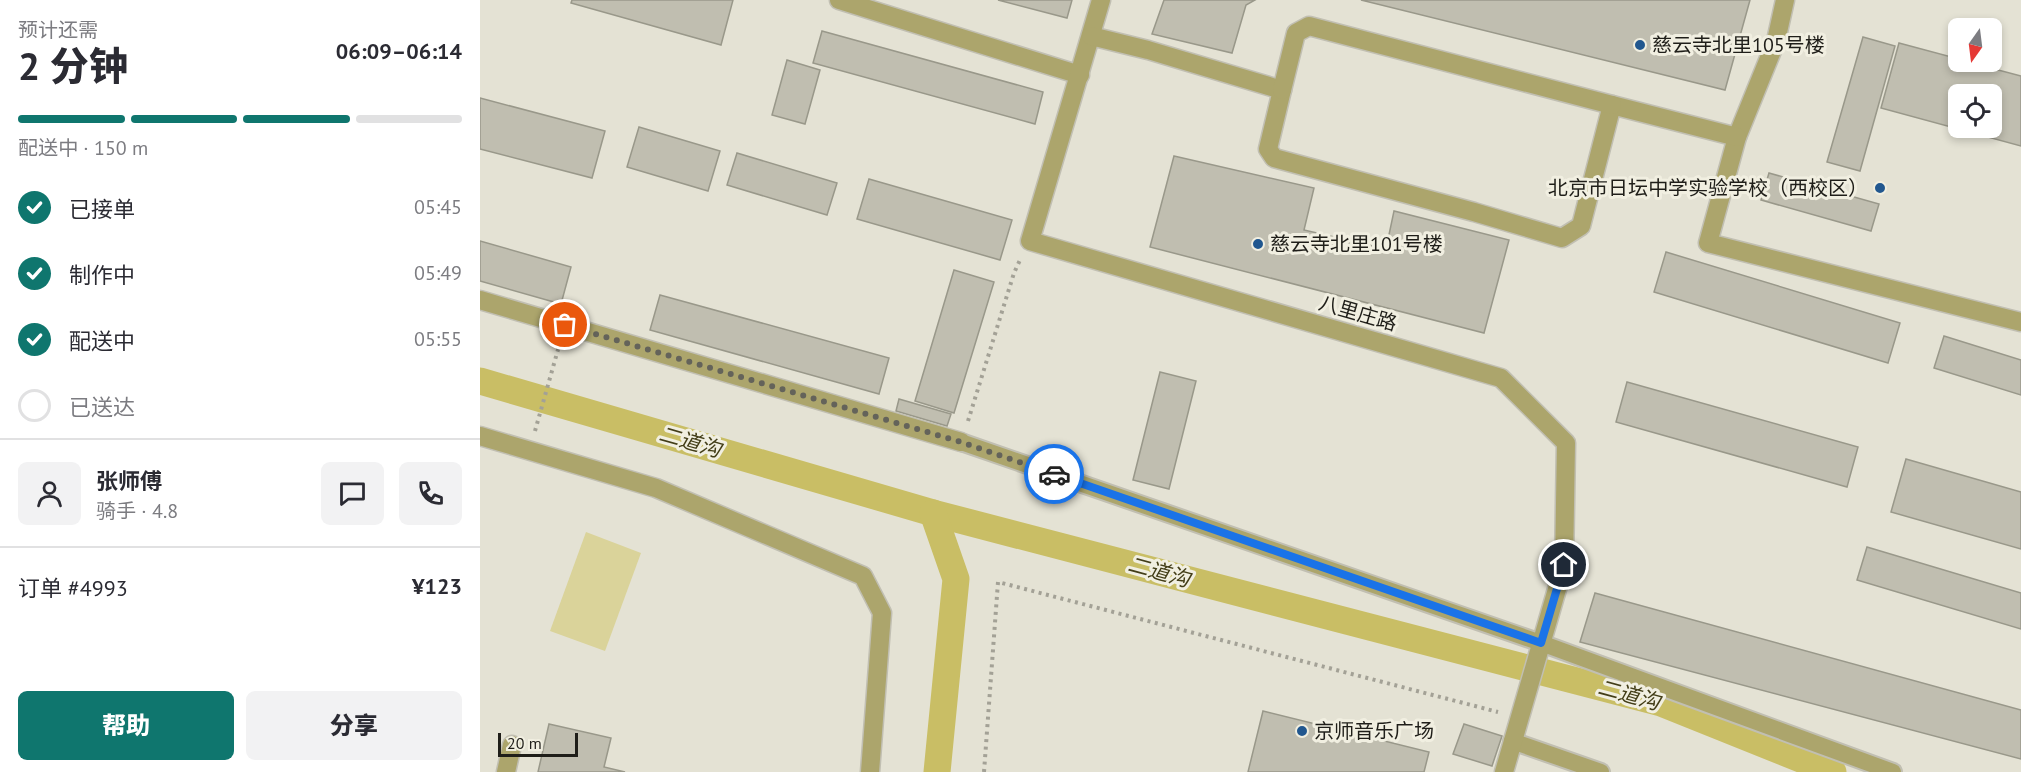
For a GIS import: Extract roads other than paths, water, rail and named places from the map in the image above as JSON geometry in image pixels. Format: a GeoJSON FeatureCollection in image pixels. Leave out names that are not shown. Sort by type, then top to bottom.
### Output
{"type":"FeatureCollection","features":[{"type":"Feature","properties":{"kind":"street"},"geometry":{"type":"LineString","coordinates":[[839,0],[1080,75],[1101,0]]}},
{"type":"Feature","properties":{"kind":"street"},"geometry":{"type":"LineString","coordinates":[[1785,0],[1776,41],[1737,137],[1708,243],[2021,322]]}},
{"type":"Feature","properties":{"kind":"street"},"geometry":{"type":"LineString","coordinates":[[1612,105],[1581,226],[1562,238],[1275,158],[1268,149],[1296,33],[1309,26],[1737,137]]}},
{"type":"Feature","properties":{"kind":"street"},"geometry":{"type":"LineString","coordinates":[[1091,36],[1148,50],[1282,90]]}},
{"type":"Feature","properties":{"kind":"street","name":"八里庄路"},"geometry":{"type":"LineString","coordinates":[[1080,75],[1030,241],[1501,378],[1566,443],[1564,565],[1504,772]]}},
{"type":"Feature","properties":{"kind":"street"},"geometry":{"type":"LineString","coordinates":[[480,300],[961,442]]}},
{"type":"Feature","properties":{"kind":"street"},"geometry":{"type":"LineString","coordinates":[[480,436],[656,488],[862,576],[882,613],[870,772]]}},
{"type":"Feature","properties":{"kind":"street"},"geometry":{"type":"LineString","coordinates":[[506,772],[512,746]]}},
{"type":"Feature","properties":{"kind":"lane"},"geometry":{"type":"LineString","coordinates":[[961,442],[1541,643],[1893,772]]}},
{"type":"Feature","properties":{"kind":"lane"},"geometry":{"type":"LineString","coordinates":[[1512,741],[1601,772]]}},
{"type":"Feature","properties":{"kind":"waterway","name":"二道沟"},"geometry":{"type":"LineString","coordinates":[[480,381],[933,513],[1661,703],[1833,772]]}},
{"type":"Feature","properties":{"kind":"waterway"},"geometry":{"type":"LineString","coordinates":[[933,513],[956,579],[937,772]]}},
{"type":"Feature","properties":{"kind":"place","name":"慈云寺北里105号楼"},"geometry":{"type":"Point","coordinates":[1640,45]}},
{"type":"Feature","properties":{"kind":"place","name":"北京市日坛中学实验学校（西校区）"},"geometry":{"type":"Point","coordinates":[1880,188]}},
{"type":"Feature","properties":{"kind":"place","name":"慈云寺北里101号楼"},"geometry":{"type":"Point","coordinates":[1258,244]}},
{"type":"Feature","properties":{"kind":"place","name":"京师音乐广场"},"geometry":{"type":"Point","coordinates":[1302,731]}}]}
